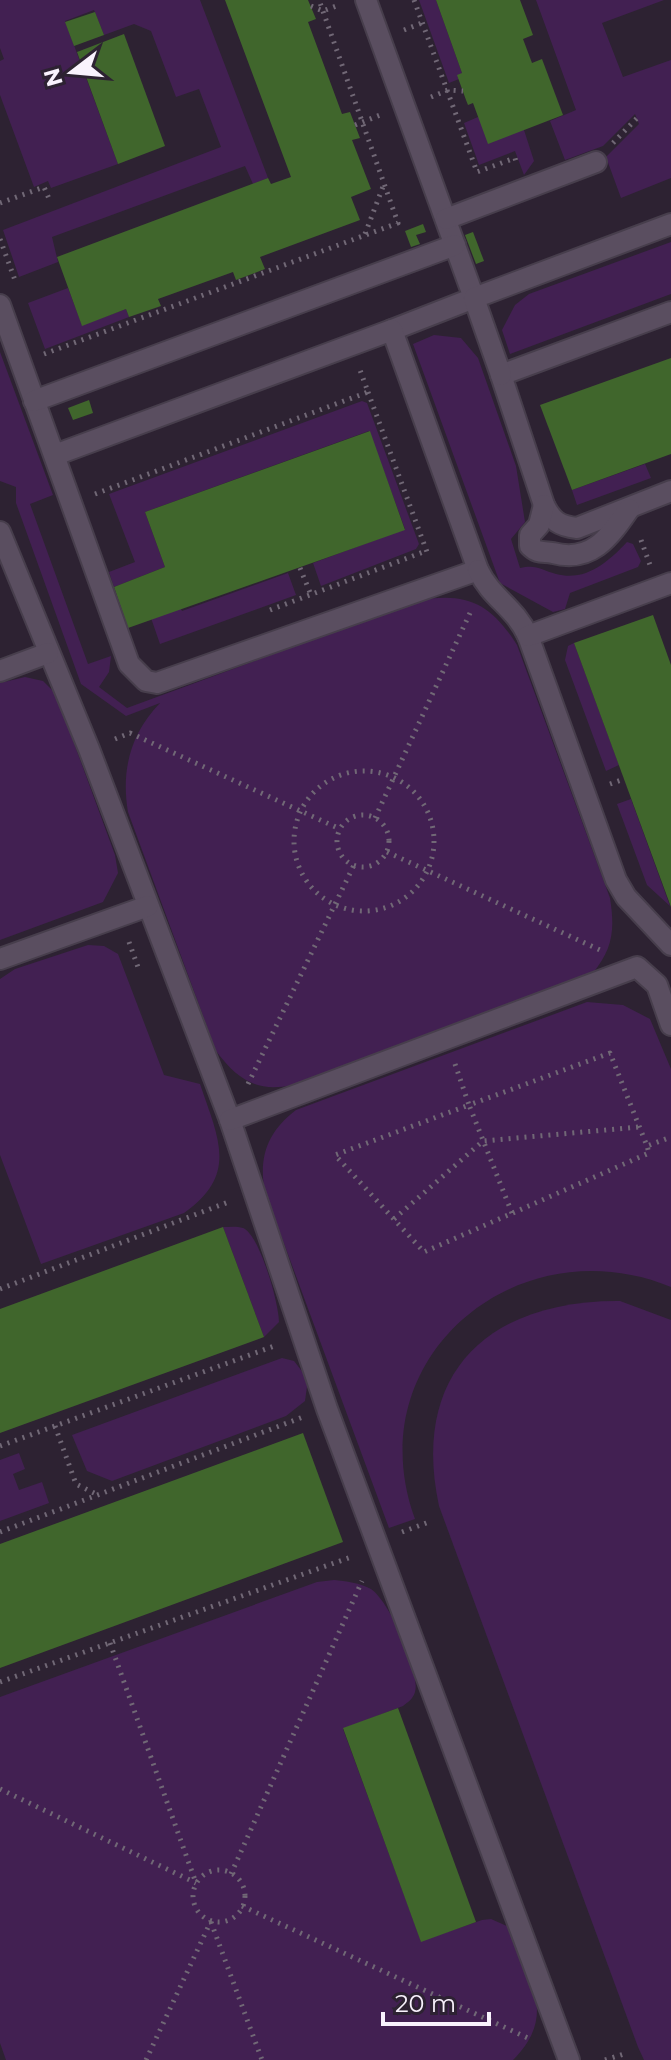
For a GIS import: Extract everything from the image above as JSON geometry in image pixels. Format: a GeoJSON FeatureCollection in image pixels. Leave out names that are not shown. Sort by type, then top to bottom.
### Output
{"type":"FeatureCollection","features":[{"type":"Feature","properties":{"kind":"lane"},"geometry":{"type":"LineString","coordinates":[[366,0],[550,517],[562,527],[577,528],[671,491]]}},
{"type":"Feature","properties":{"kind":"lane"},"geometry":{"type":"LineString","coordinates":[[446,219],[596,162]]}},
{"type":"Feature","properties":{"kind":"lane"},"geometry":{"type":"LineString","coordinates":[[55,455],[671,224]]}},
{"type":"Feature","properties":{"kind":"lane"},"geometry":{"type":"LineString","coordinates":[[34,401],[455,245]]}},
{"type":"Feature","properties":{"kind":"lane"},"geometry":{"type":"LineString","coordinates":[[0,305],[129,664],[146,681],[157,683],[478,570]]}},
{"type":"Feature","properties":{"kind":"lane"},"geometry":{"type":"LineString","coordinates":[[501,375],[671,312]]}},
{"type":"Feature","properties":{"kind":"lane"},"geometry":{"type":"LineString","coordinates":[[392,330],[478,570],[487,590],[518,614],[528,636],[616,880],[626,897],[671,945]]}},
{"type":"Feature","properties":{"kind":"lane"},"geometry":{"type":"LineString","coordinates":[[544,505],[539,525],[530,535],[530,546],[536,552],[564,557],[580,557],[596,550],[630,508]]}},
{"type":"Feature","properties":{"kind":"lane"},"geometry":{"type":"LineString","coordinates":[[0,532],[89,749],[230,1120],[377,1548],[568,2058]]}},
{"type":"Feature","properties":{"kind":"lane"},"geometry":{"type":"LineString","coordinates":[[528,636],[671,583]]}},
{"type":"Feature","properties":{"kind":"lane"},"geometry":{"type":"LineString","coordinates":[[0,671],[48,653]]}},
{"type":"Feature","properties":{"kind":"lane"},"geometry":{"type":"LineString","coordinates":[[0,959],[148,906]]}},
{"type":"Feature","properties":{"kind":"lane"},"geometry":{"type":"LineString","coordinates":[[230,1120],[637,967],[657,985],[671,1025]]}},
{"type":"Feature","properties":{"kind":"path"},"geometry":{"type":"LineString","coordinates":[[43,354],[398,223],[319,0]]}},
{"type":"Feature","properties":{"kind":"path"},"geometry":{"type":"LineString","coordinates":[[414,0],[477,172],[515,158],[526,189]]}},
{"type":"Feature","properties":{"kind":"path"},"geometry":{"type":"LineString","coordinates":[[311,6],[323,11],[343,4]]}},
{"type":"Feature","properties":{"kind":"path"},"geometry":{"type":"LineString","coordinates":[[365,235],[384,183]]}},
{"type":"Feature","properties":{"kind":"path"},"geometry":{"type":"LineString","coordinates":[[0,203],[44,187],[50,201]]}},
{"type":"Feature","properties":{"kind":"path"},"geometry":{"type":"LineString","coordinates":[[352,345],[426,551]]}},
{"type":"Feature","properties":{"kind":"path"},"geometry":{"type":"LineString","coordinates":[[72,502],[368,392]]}},
{"type":"Feature","properties":{"kind":"path"},"geometry":{"type":"LineString","coordinates":[[255,616],[426,551],[478,570]]}},
{"type":"Feature","properties":{"kind":"path"},"geometry":{"type":"LineString","coordinates":[[300,568],[311,595]]}},
{"type":"Feature","properties":{"kind":"path"},"geometry":{"type":"LineString","coordinates":[[375,818],[470,613]]}},
{"type":"Feature","properties":{"kind":"path"},"geometry":{"type":"LineString","coordinates":[[89,749],[130,733],[340,829]]}},
{"type":"Feature","properties":{"kind":"path"},"geometry":{"type":"LineString","coordinates":[[376,772],[393,777],[409,787],[430,816],[434,853],[429,870],[419,886],[389,908],[353,911],[335,906],[319,896],[298,865],[294,847],[301,811],[324,783],[340,775],[376,772]]}},
{"type":"Feature","properties":{"kind":"path"},"geometry":{"type":"LineString","coordinates":[[605,786],[624,779]]}},
{"type":"Feature","properties":{"kind":"path"},"geometry":{"type":"LineString","coordinates":[[360,815],[375,818],[389,836],[387,852],[377,863],[354,865],[338,846],[340,829],[360,815]]}},
{"type":"Feature","properties":{"kind":"path"},"geometry":{"type":"LineString","coordinates":[[387,852],[637,967]]}},
{"type":"Feature","properties":{"kind":"path"},"geometry":{"type":"LineString","coordinates":[[230,1120],[354,865]]}},
{"type":"Feature","properties":{"kind":"path"},"geometry":{"type":"LineString","coordinates":[[446,1039],[512,1213]]}},
{"type":"Feature","properties":{"kind":"path"},"geometry":{"type":"LineString","coordinates":[[610,1053],[639,1127],[649,1153],[424,1252],[335,1155],[610,1053]]}},
{"type":"Feature","properties":{"kind":"path"},"geometry":{"type":"LineString","coordinates":[[394,1219],[483,1141],[639,1127]]}},
{"type":"Feature","properties":{"kind":"path"},"geometry":{"type":"LineString","coordinates":[[647,1146],[671,1137]]}},
{"type":"Feature","properties":{"kind":"path"},"geometry":{"type":"LineString","coordinates":[[0,1289],[254,1193]]}},
{"type":"Feature","properties":{"kind":"path"},"geometry":{"type":"LineString","coordinates":[[0,1446],[302,1336]]}},
{"type":"Feature","properties":{"kind":"path"},"geometry":{"type":"LineString","coordinates":[[0,1532],[327,1409]]}},
{"type":"Feature","properties":{"kind":"path"},"geometry":{"type":"LineString","coordinates":[[55,1426],[76,1484],[98,1495]]}},
{"type":"Feature","properties":{"kind":"path"},"geometry":{"type":"LineString","coordinates":[[0,1682],[377,1548]]}},
{"type":"Feature","properties":{"kind":"path"},"geometry":{"type":"LineString","coordinates":[[231,1874],[377,1548]]}},
{"type":"Feature","properties":{"kind":"path"},"geometry":{"type":"LineString","coordinates":[[110,1643],[196,1883],[195,1905],[211,1921],[262,2060]]}},
{"type":"Feature","properties":{"kind":"path"},"geometry":{"type":"LineString","coordinates":[[0,1789],[196,1883]]}},
{"type":"Feature","properties":{"kind":"path"},"geometry":{"type":"LineString","coordinates":[[196,1883],[216,1870],[231,1874],[244,1891],[242,1906],[233,1918],[211,1921]]}},
{"type":"Feature","properties":{"kind":"path"},"geometry":{"type":"LineString","coordinates":[[242,1906],[568,2058]]}},
{"type":"Feature","properties":{"kind":"path"},"geometry":{"type":"LineString","coordinates":[[146,2060],[211,1921]]}},
{"type":"Feature","properties":{"kind":"path"},"geometry":{"type":"LineString","coordinates":[[605,2060],[624,2054]]}},
{"type":"Feature","properties":{"kind":"shaded area"},"geometry":{"type":"Polygon","coordinates":[[[0,0],[200,0],[268,178],[253,184],[245,166],[52,237],[58,262],[19,277],[3,230],[221,147],[199,89],[176,97],[151,31],[134,24],[104,35],[94,10],[65,21],[118,164],[51,188],[48,181],[34,187],[0,95],[0,61],[4,59],[0,48],[0,0]]]}},
{"type":"Feature","properties":{"kind":"shaded area"},"geometry":{"type":"Polygon","coordinates":[[[419,0],[436,0],[462,73],[459,79],[449,83],[419,0]]]}},
{"type":"Feature","properties":{"kind":"shaded area"},"geometry":{"type":"Polygon","coordinates":[[[536,0],[664,0],[602,23],[623,77],[671,60],[671,178],[621,198],[606,157],[639,124],[635,114],[603,146],[565,160],[550,121],[576,110],[536,0]]]}},
{"type":"Feature","properties":{"kind":"shaded area"},"geometry":{"type":"Polygon","coordinates":[[[478,117],[524,130],[534,161],[524,175],[515,151],[479,165],[464,123],[478,117]]]}},
{"type":"Feature","properties":{"kind":"shaded area"},"geometry":{"type":"Polygon","coordinates":[[[671,242],[671,294],[510,354],[502,330],[515,305],[529,294],[671,242]]]}},
{"type":"Feature","properties":{"kind":"shaded area"},"geometry":{"type":"Polygon","coordinates":[[[68,288],[82,325],[126,309],[129,317],[45,349],[28,303],[68,288]]]}},
{"type":"Feature","properties":{"kind":"shaded area"},"geometry":{"type":"Polygon","coordinates":[[[434,335],[461,338],[478,358],[516,466],[525,522],[511,539],[520,568],[535,567],[567,576],[587,573],[612,557],[627,542],[633,544],[641,561],[638,567],[570,593],[565,609],[553,612],[500,583],[413,344],[434,335]]]}},
{"type":"Feature","properties":{"kind":"shaded area"},"geometry":{"type":"Polygon","coordinates":[[[0,352],[53,495],[30,504],[88,664],[111,656],[109,672],[99,687],[127,708],[420,600],[465,600],[477,604],[498,620],[517,645],[610,898],[611,939],[592,974],[292,1085],[258,1085],[232,1069],[216,1051],[128,812],[126,782],[130,754],[141,727],[160,703],[126,716],[81,684],[16,503],[16,487],[0,481],[0,352]]]}},
{"type":"Feature","properties":{"kind":"shaded area"},"geometry":{"type":"Polygon","coordinates":[[[362,401],[367,403],[419,544],[416,549],[321,586],[313,563],[405,529],[369,431],[145,512],[165,567],[114,587],[109,572],[135,562],[109,494],[362,401]]]}},
{"type":"Feature","properties":{"kind":"shaded area"},"geometry":{"type":"Polygon","coordinates":[[[645,464],[651,478],[577,505],[572,490],[645,464]]]}},
{"type":"Feature","properties":{"kind":"shaded area"},"geometry":{"type":"Polygon","coordinates":[[[288,573],[296,595],[160,644],[151,618],[180,607],[182,611],[288,573]]]}},
{"type":"Feature","properties":{"kind":"shaded area"},"geometry":{"type":"Polygon","coordinates":[[[574,643],[619,765],[606,771],[565,660],[568,646],[574,643]]]}},
{"type":"Feature","properties":{"kind":"shaded area"},"geometry":{"type":"Polygon","coordinates":[[[25,677],[43,681],[56,694],[115,855],[118,873],[103,902],[0,940],[0,683],[25,677]]]}},
{"type":"Feature","properties":{"kind":"shaded area"},"geometry":{"type":"Polygon","coordinates":[[[631,799],[670,906],[647,885],[617,804],[631,799]]]}},
{"type":"Feature","properties":{"kind":"shaded area"},"geometry":{"type":"Polygon","coordinates":[[[88,945],[104,946],[118,954],[164,1075],[200,1084],[217,1138],[218,1169],[212,1184],[184,1213],[41,1264],[0,1155],[0,979],[15,969],[88,945]]]}},
{"type":"Feature","properties":{"kind":"shaded area"},"geometry":{"type":"Polygon","coordinates":[[[587,1002],[623,1005],[650,1019],[671,1069],[671,1287],[614,1272],[558,1274],[507,1290],[464,1319],[430,1358],[409,1406],[403,1460],[415,1519],[389,1528],[265,1192],[263,1167],[267,1146],[278,1127],[296,1110],[587,1002]]]}},
{"type":"Feature","properties":{"kind":"shaded area"},"geometry":{"type":"Polygon","coordinates":[[[223,1227],[243,1228],[262,1256],[279,1322],[264,1337],[223,1227]]]}},
{"type":"Feature","properties":{"kind":"shaded area"},"geometry":{"type":"Polygon","coordinates":[[[620,1301],[671,1320],[671,2060],[644,2060],[638,2047],[439,1506],[433,1458],[437,1417],[450,1382],[470,1352],[498,1330],[533,1314],[574,1304],[620,1301]]]}},
{"type":"Feature","properties":{"kind":"shaded area"},"geometry":{"type":"Polygon","coordinates":[[[282,1358],[294,1361],[308,1379],[305,1401],[286,1416],[112,1481],[87,1471],[72,1435],[282,1358]]]}},
{"type":"Feature","properties":{"kind":"shaded area"},"geometry":{"type":"Polygon","coordinates":[[[19,1453],[25,1469],[13,1474],[19,1490],[42,1482],[49,1503],[0,1521],[0,1460],[19,1453]]]}},
{"type":"Feature","properties":{"kind":"shaded area"},"geometry":{"type":"Polygon","coordinates":[[[334,1580],[362,1585],[378,1596],[402,1637],[413,1669],[415,1692],[408,1702],[343,1729],[421,1941],[482,1920],[491,1919],[509,1927],[535,1995],[537,2011],[527,2043],[513,2060],[6,2060],[0,2043],[0,1697],[317,1582],[334,1580]]]}},
{"type":"Feature","properties":{"kind":"building"},"geometry":{"type":"Polygon","coordinates":[[[225,0],[308,0],[316,19],[308,22],[342,114],[350,112],[360,138],[352,140],[371,189],[351,197],[360,220],[260,257],[265,269],[236,280],[233,272],[158,299],[161,306],[129,317],[126,309],[82,326],[57,257],[268,178],[271,184],[291,177],[225,0]]]}},
{"type":"Feature","properties":{"kind":"building"},"geometry":{"type":"Polygon","coordinates":[[[436,0],[520,0],[533,35],[523,39],[532,63],[542,59],[563,115],[488,144],[473,103],[468,105],[466,100],[457,75],[462,73],[436,0]]]}},
{"type":"Feature","properties":{"kind":"building"},"geometry":{"type":"Polygon","coordinates":[[[95,12],[104,35],[74,46],[65,22],[95,12]]]}},
{"type":"Feature","properties":{"kind":"building"},"geometry":{"type":"Polygon","coordinates":[[[124,34],[165,146],[118,164],[77,52],[124,34]]]}},
{"type":"Feature","properties":{"kind":"building"},"geometry":{"type":"Polygon","coordinates":[[[423,224],[426,232],[416,235],[420,244],[411,247],[405,231],[423,224]]]}},
{"type":"Feature","properties":{"kind":"building"},"geometry":{"type":"Polygon","coordinates":[[[473,232],[484,261],[476,264],[465,235],[473,232]]]}},
{"type":"Feature","properties":{"kind":"building"},"geometry":{"type":"Polygon","coordinates":[[[671,358],[671,454],[572,490],[540,405],[671,358]]]}},
{"type":"Feature","properties":{"kind":"building"},"geometry":{"type":"Polygon","coordinates":[[[89,400],[93,413],[73,420],[68,408],[89,400]]]}},
{"type":"Feature","properties":{"kind":"building"},"geometry":{"type":"Polygon","coordinates":[[[370,431],[405,530],[128,628],[114,587],[165,567],[145,512],[370,431]]]}},
{"type":"Feature","properties":{"kind":"building"},"geometry":{"type":"Polygon","coordinates":[[[653,615],[671,665],[671,907],[574,643],[653,615]]]}},
{"type":"Feature","properties":{"kind":"building"},"geometry":{"type":"Polygon","coordinates":[[[223,1227],[264,1337],[0,1433],[0,1309],[223,1227]]]}},
{"type":"Feature","properties":{"kind":"building"},"geometry":{"type":"Polygon","coordinates":[[[303,1433],[343,1542],[0,1668],[0,1544],[303,1433]]]}},
{"type":"Feature","properties":{"kind":"building"},"geometry":{"type":"Polygon","coordinates":[[[398,1708],[476,1922],[421,1942],[343,1728],[398,1708]]]}}]}
